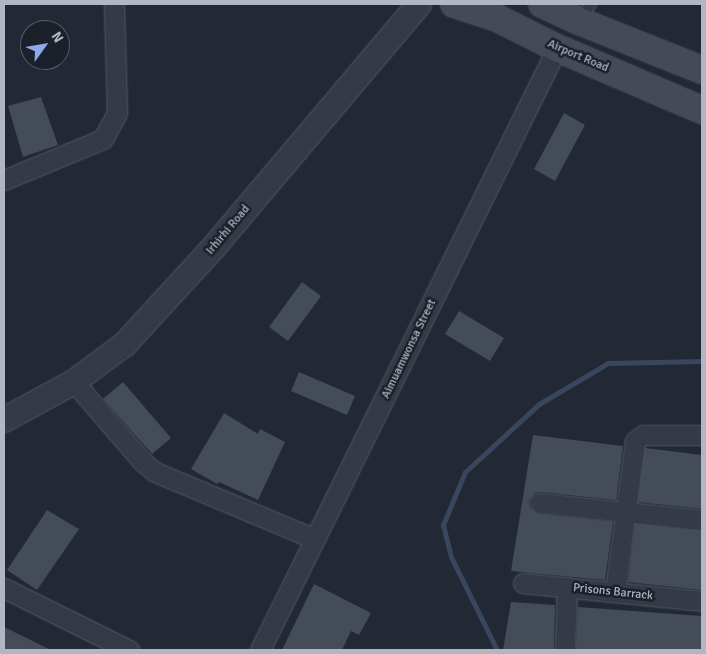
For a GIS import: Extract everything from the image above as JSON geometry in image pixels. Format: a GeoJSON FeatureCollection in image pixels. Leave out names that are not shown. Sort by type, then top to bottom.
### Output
{"type":"FeatureCollection","features":[{"type":"Feature","properties":{"kind":"main road","name":"Airport Road"},"geometry":{"type":"LineString","coordinates":[[454,4],[497,18],[557,48],[702,110]]}},
{"type":"Feature","properties":{"kind":"main road"},"geometry":{"type":"LineString","coordinates":[[542,4],[585,12],[702,70]]}},
{"type":"Feature","properties":{"kind":"street"},"geometry":{"type":"LineString","coordinates":[[4,180],[103,139],[117,113],[114,4]]}},
{"type":"Feature","properties":{"kind":"street","name":"Irhirhi Road"},"geometry":{"type":"LineString","coordinates":[[4,420],[74,382],[125,344],[164,304],[419,4]]}},
{"type":"Feature","properties":{"kind":"street","name":"Aimuamwonsa Street"},"geometry":{"type":"LineString","coordinates":[[262,650],[557,48]]}},
{"type":"Feature","properties":{"kind":"street"},"geometry":{"type":"LineString","coordinates":[[74,382],[141,460],[155,472],[315,539]]}},
{"type":"Feature","properties":{"kind":"street"},"geometry":{"type":"LineString","coordinates":[[615,591],[635,442],[643,434],[702,435]]}},
{"type":"Feature","properties":{"kind":"street"},"geometry":{"type":"LineString","coordinates":[[540,502],[702,520]]}},
{"type":"Feature","properties":{"kind":"street","name":"Prisons Barrack"},"geometry":{"type":"LineString","coordinates":[[523,583],[702,601]]}},
{"type":"Feature","properties":{"kind":"street"},"geometry":{"type":"LineString","coordinates":[[566,650],[567,587]]}},
{"type":"Feature","properties":{"kind":"street"},"geometry":{"type":"LineString","coordinates":[[4,588],[129,650]]}},
{"type":"Feature","properties":{"kind":"building"},"geometry":{"type":"Polygon","coordinates":[[[41,97],[58,145],[23,157],[8,106],[41,97]]]}},
{"type":"Feature","properties":{"kind":"building"},"geometry":{"type":"Polygon","coordinates":[[[564,113],[585,125],[555,181],[534,169],[564,113]]]}},
{"type":"Feature","properties":{"kind":"building"},"geometry":{"type":"Polygon","coordinates":[[[302,282],[321,296],[288,341],[269,327],[302,282]]]}},
{"type":"Feature","properties":{"kind":"building"},"geometry":{"type":"Polygon","coordinates":[[[459,311],[504,338],[490,361],[445,334],[459,311]]]}},
{"type":"Feature","properties":{"kind":"building"},"geometry":{"type":"Polygon","coordinates":[[[299,372],[355,396],[347,415],[291,391],[299,372]]]}},
{"type":"Feature","properties":{"kind":"building"},"geometry":{"type":"Polygon","coordinates":[[[123,382],[171,438],[152,454],[103,399],[123,382]]]}},
{"type":"Feature","properties":{"kind":"building"},"geometry":{"type":"Polygon","coordinates":[[[224,413],[258,434],[260,429],[285,442],[258,500],[219,482],[217,484],[191,469],[224,413]]]}},
{"type":"Feature","properties":{"kind":"building"},"geometry":{"type":"Polygon","coordinates":[[[533,435],[623,446],[616,500],[541,492],[535,493],[529,501],[530,508],[538,514],[613,522],[605,580],[511,571],[533,435]]]}},
{"type":"Feature","properties":{"kind":"building"},"geometry":{"type":"Polygon","coordinates":[[[645,448],[702,455],[702,509],[638,502],[645,448]]]}},
{"type":"Feature","properties":{"kind":"building"},"geometry":{"type":"Polygon","coordinates":[[[47,510],[79,529],[37,590],[7,570],[47,510]]]}},
{"type":"Feature","properties":{"kind":"building"},"geometry":{"type":"Polygon","coordinates":[[[635,524],[702,531],[702,590],[628,582],[635,524]]]}},
{"type":"Feature","properties":{"kind":"building"},"geometry":{"type":"Polygon","coordinates":[[[314,584],[371,613],[359,635],[351,631],[342,650],[282,650],[314,584]]]}},
{"type":"Feature","properties":{"kind":"building"},"geometry":{"type":"Polygon","coordinates":[[[511,602],[555,605],[554,650],[503,650],[511,602]]]}},
{"type":"Feature","properties":{"kind":"building"},"geometry":{"type":"Polygon","coordinates":[[[578,607],[702,616],[702,650],[576,650],[578,607]]]}},
{"type":"Feature","properties":{"kind":"building"},"geometry":{"type":"Polygon","coordinates":[[[4,627],[51,650],[4,650],[4,627]]]}},
{"type":"Feature","properties":{"kind":"waterway"},"geometry":{"type":"LineString","coordinates":[[497,650],[451,557],[443,525],[465,472],[539,404],[608,363],[702,361]]}}]}
